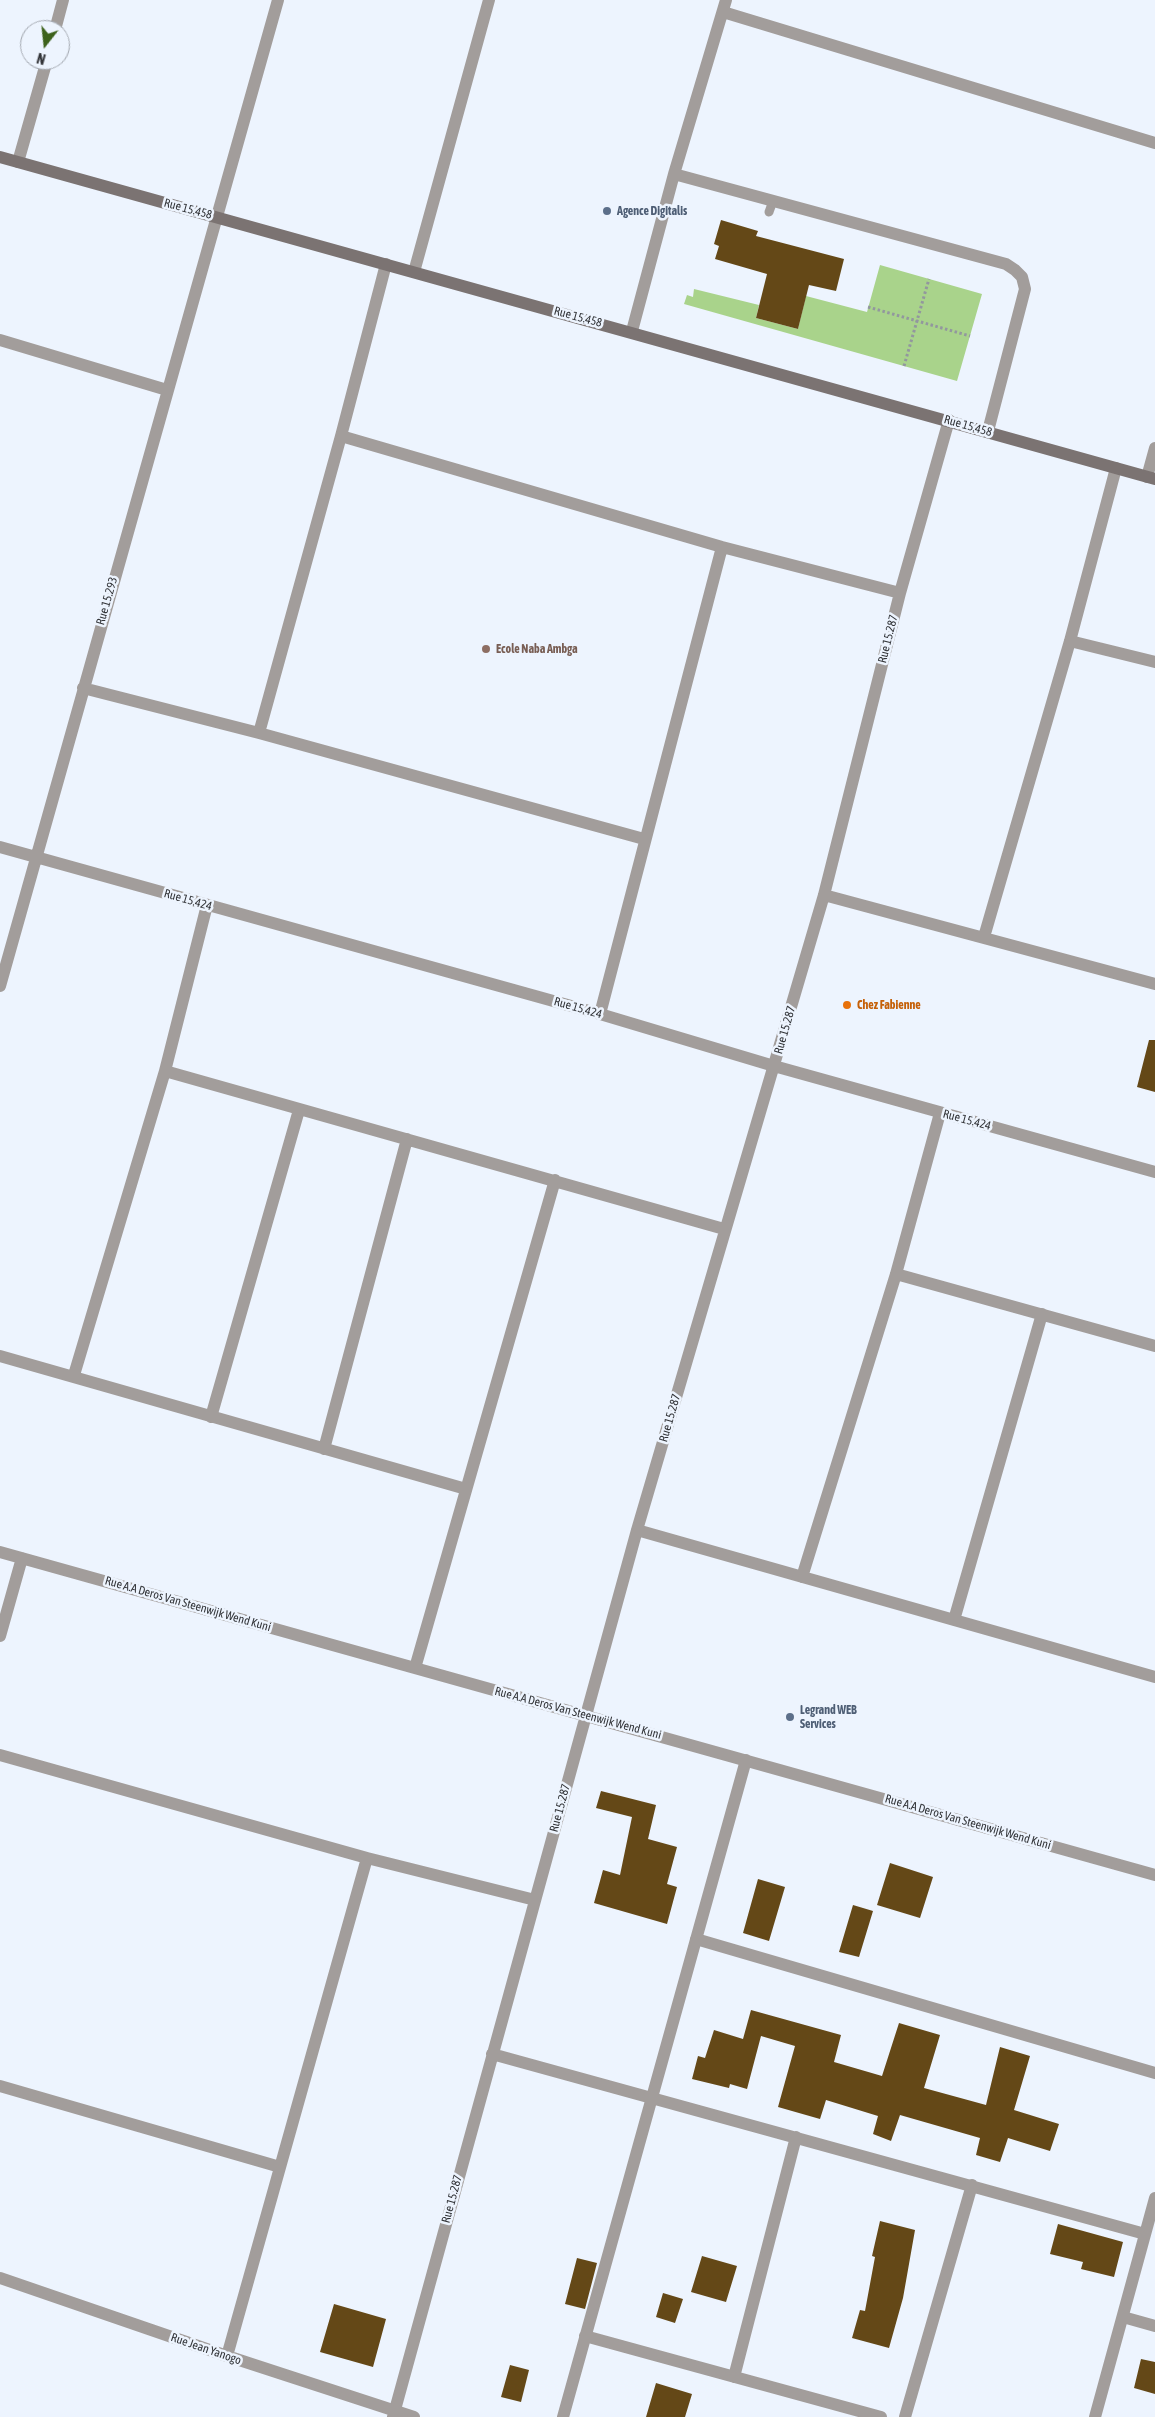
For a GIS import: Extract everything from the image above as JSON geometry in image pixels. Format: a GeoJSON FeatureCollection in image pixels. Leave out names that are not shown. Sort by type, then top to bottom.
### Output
{"type":"FeatureCollection","features":[{"type":"Feature","properties":{"kind":"main road","name":"Rue 15.458"},"geometry":{"type":"LineString","coordinates":[[0,157],[632,331],[1151,478]]}},
{"type":"Feature","properties":{"kind":"street"},"geometry":{"type":"LineString","coordinates":[[58,20],[63,0]]}},
{"type":"Feature","properties":{"kind":"street","name":"Rue 15.293"},"geometry":{"type":"LineString","coordinates":[[0,986],[278,0]]}},
{"type":"Feature","properties":{"kind":"street"},"geometry":{"type":"LineString","coordinates":[[414,272],[489,0]]}},
{"type":"Feature","properties":{"kind":"street"},"geometry":{"type":"LineString","coordinates":[[632,331],[674,174],[725,6],[1155,143]]}},
{"type":"Feature","properties":{"kind":"street"},"geometry":{"type":"LineString","coordinates":[[18,162],[44,70]]}},
{"type":"Feature","properties":{"kind":"street"},"geometry":{"type":"LineString","coordinates":[[674,174],[771,206],[1006,264],[1022,277],[1025,289],[988,431]]}},
{"type":"Feature","properties":{"kind":"street"},"geometry":{"type":"LineString","coordinates":[[259,733],[341,436],[386,264]]}},
{"type":"Feature","properties":{"kind":"street"},"geometry":{"type":"LineString","coordinates":[[0,340],[167,390]]}},
{"type":"Feature","properties":{"kind":"street","name":"Rue 15.287"},"geometry":{"type":"LineString","coordinates":[[393,2414],[637,1530],[724,1228],[824,895],[900,593],[949,420]]}},
{"type":"Feature","properties":{"kind":"street"},"geometry":{"type":"LineString","coordinates":[[341,436],[722,547],[900,593]]}},
{"type":"Feature","properties":{"kind":"street"},"geometry":{"type":"LineString","coordinates":[[1151,478],[1155,448]]}},
{"type":"Feature","properties":{"kind":"street"},"geometry":{"type":"LineString","coordinates":[[984,937],[1070,641],[1116,468]]}},
{"type":"Feature","properties":{"kind":"street"},"geometry":{"type":"LineString","coordinates":[[600,1014],[644,839],[722,547]]}},
{"type":"Feature","properties":{"kind":"street"},"geometry":{"type":"LineString","coordinates":[[1070,641],[1155,662]]}},
{"type":"Feature","properties":{"kind":"street"},"geometry":{"type":"LineString","coordinates":[[83,688],[259,733],[644,839]]}},
{"type":"Feature","properties":{"kind":"street","name":"Rue 15.424"},"geometry":{"type":"LineString","coordinates":[[0,847],[600,1014],[774,1066],[1155,1172]]}},
{"type":"Feature","properties":{"kind":"street"},"geometry":{"type":"LineString","coordinates":[[824,895],[1155,984]]}},
{"type":"Feature","properties":{"kind":"street"},"geometry":{"type":"LineString","coordinates":[[74,1375],[165,1071],[207,905]]}},
{"type":"Feature","properties":{"kind":"street"},"geometry":{"type":"LineString","coordinates":[[165,1071],[724,1228]]}},
{"type":"Feature","properties":{"kind":"street"},"geometry":{"type":"LineString","coordinates":[[211,1417],[299,1110]]}},
{"type":"Feature","properties":{"kind":"street"},"geometry":{"type":"LineString","coordinates":[[802,1577],[896,1274],[940,1113]]}},
{"type":"Feature","properties":{"kind":"street"},"geometry":{"type":"LineString","coordinates":[[324,1449],[406,1139]]}},
{"type":"Feature","properties":{"kind":"street"},"geometry":{"type":"LineString","coordinates":[[415,1668],[554,1180]]}},
{"type":"Feature","properties":{"kind":"street"},"geometry":{"type":"LineString","coordinates":[[896,1274],[1155,1346]]}},
{"type":"Feature","properties":{"kind":"street"},"geometry":{"type":"LineString","coordinates":[[954,1620],[1042,1314]]}},
{"type":"Feature","properties":{"kind":"street"},"geometry":{"type":"LineString","coordinates":[[0,1356],[74,1375],[211,1417],[466,1489]]}},
{"type":"Feature","properties":{"kind":"street"},"geometry":{"type":"LineString","coordinates":[[637,1530],[1155,1677]]}},
{"type":"Feature","properties":{"kind":"street","name":"Rue A.A Deros Van Steenwijk Wend Kuni"},"geometry":{"type":"LineString","coordinates":[[0,1552],[1155,1875]]}},
{"type":"Feature","properties":{"kind":"street"},"geometry":{"type":"LineString","coordinates":[[0,1636],[22,1558]]}},
{"type":"Feature","properties":{"kind":"street"},"geometry":{"type":"LineString","coordinates":[[0,1755],[367,1858],[535,1900]]}},
{"type":"Feature","properties":{"kind":"street"},"geometry":{"type":"LineString","coordinates":[[563,2417],[746,1760]]}},
{"type":"Feature","properties":{"kind":"street"},"geometry":{"type":"LineString","coordinates":[[227,2356],[367,1858]]}},
{"type":"Feature","properties":{"kind":"street"},"geometry":{"type":"LineString","coordinates":[[696,1939],[1155,2073]]}},
{"type":"Feature","properties":{"kind":"street"},"geometry":{"type":"LineString","coordinates":[[492,2054],[1145,2234]]}},
{"type":"Feature","properties":{"kind":"street"},"geometry":{"type":"LineString","coordinates":[[0,2086],[280,2167]]}},
{"type":"Feature","properties":{"kind":"street"},"geometry":{"type":"LineString","coordinates":[[734,2377],[796,2137]]}},
{"type":"Feature","properties":{"kind":"street"},"geometry":{"type":"LineString","coordinates":[[905,2417],[972,2185]]}},
{"type":"Feature","properties":{"kind":"street"},"geometry":{"type":"LineString","coordinates":[[1095,2417],[1155,2198]]}},
{"type":"Feature","properties":{"kind":"street","name":"Rue Jean Yanogo"},"geometry":{"type":"LineString","coordinates":[[0,2278],[393,2414],[414,2417]]}},
{"type":"Feature","properties":{"kind":"street"},"geometry":{"type":"LineString","coordinates":[[1123,2317],[1155,2326]]}},
{"type":"Feature","properties":{"kind":"street"},"geometry":{"type":"LineString","coordinates":[[585,2336],[881,2417]]}},
{"type":"Feature","properties":{"kind":"path"},"geometry":{"type":"LineString","coordinates":[[904,366],[929,279]]}},
{"type":"Feature","properties":{"kind":"path"},"geometry":{"type":"LineString","coordinates":[[868,307],[970,336]]}},
{"type":"Feature","properties":{"kind":"green space"},"geometry":{"type":"Polygon","coordinates":[[[880,265],[982,294],[957,381],[684,304],[687,295],[693,297],[694,289],[759,305],[756,318],[798,329],[806,296],[867,312],[880,265]]]}},
{"type":"Feature","properties":{"kind":"building"},"geometry":{"type":"Polygon","coordinates":[[[721,220],[758,231],[756,236],[844,259],[836,291],[809,285],[798,329],[756,318],[767,274],[715,259],[719,246],[714,244],[721,220]]]}},
{"type":"Feature","properties":{"kind":"building"},"geometry":{"type":"Polygon","coordinates":[[[1149,1040],[1155,1040],[1155,1092],[1137,1087],[1149,1040]]]}},
{"type":"Feature","properties":{"kind":"building"},"geometry":{"type":"Polygon","coordinates":[[[601,1791],[656,1805],[648,1839],[677,1847],[667,1884],[677,1887],[667,1924],[594,1903],[603,1870],[620,1875],[632,1817],[596,1808],[601,1791]]]}},
{"type":"Feature","properties":{"kind":"building"},"geometry":{"type":"Polygon","coordinates":[[[890,1863],[933,1877],[920,1918],[877,1905],[890,1863]]]}},
{"type":"Feature","properties":{"kind":"building"},"geometry":{"type":"Polygon","coordinates":[[[758,1879],[785,1887],[769,1941],[743,1933],[758,1879]]]}},
{"type":"Feature","properties":{"kind":"building"},"geometry":{"type":"Polygon","coordinates":[[[853,1905],[873,1911],[859,1957],[839,1952],[853,1905]]]}},
{"type":"Feature","properties":{"kind":"building"},"geometry":{"type":"Polygon","coordinates":[[[751,2010],[841,2035],[834,2062],[882,2076],[899,2023],[940,2035],[924,2088],[986,2105],[1000,2047],[1030,2056],[1014,2110],[1059,2124],[1050,2151],[1008,2138],[1000,2162],[976,2155],[980,2138],[900,2115],[891,2141],[873,2134],[878,2116],[826,2100],[820,2119],[778,2107],[795,2046],[761,2036],[747,2089],[730,2084],[729,2088],[692,2079],[698,2056],[705,2058],[714,2030],[743,2039],[751,2010]]]}},
{"type":"Feature","properties":{"kind":"building"},"geometry":{"type":"Polygon","coordinates":[[[880,2221],[915,2230],[903,2298],[889,2348],[852,2338],[860,2310],[865,2311],[875,2257],[872,2256],[880,2221]]]}},
{"type":"Feature","properties":{"kind":"building"},"geometry":{"type":"Polygon","coordinates":[[[1058,2224],[1123,2242],[1114,2277],[1081,2269],[1083,2262],[1050,2254],[1058,2224]]]}},
{"type":"Feature","properties":{"kind":"building"},"geometry":{"type":"Polygon","coordinates":[[[702,2256],[737,2266],[726,2302],[691,2292],[702,2256]]]}},
{"type":"Feature","properties":{"kind":"building"},"geometry":{"type":"Polygon","coordinates":[[[577,2258],[597,2263],[585,2309],[565,2304],[577,2258]]]}},
{"type":"Feature","properties":{"kind":"building"},"geometry":{"type":"Polygon","coordinates":[[[663,2293],[683,2299],[675,2323],[656,2317],[663,2293]]]}},
{"type":"Feature","properties":{"kind":"building"},"geometry":{"type":"Polygon","coordinates":[[[334,2304],[386,2319],[373,2367],[320,2352],[334,2304]]]}},
{"type":"Feature","properties":{"kind":"building"},"geometry":{"type":"Polygon","coordinates":[[[1141,2359],[1155,2362],[1155,2394],[1134,2388],[1141,2359]]]}},
{"type":"Feature","properties":{"kind":"building"},"geometry":{"type":"Polygon","coordinates":[[[510,2365],[529,2370],[521,2402],[501,2397],[510,2365]]]}},
{"type":"Feature","properties":{"kind":"building"},"geometry":{"type":"Polygon","coordinates":[[[656,2383],[692,2394],[685,2417],[646,2417],[656,2383]]]}},
{"type":"Feature","properties":{"kind":"place","name":"Agence Digitalis"},"geometry":{"type":"Point","coordinates":[607,211]}},
{"type":"Feature","properties":{"kind":"place","name":"Ecole Naba Ambga"},"geometry":{"type":"Point","coordinates":[486,649]}},
{"type":"Feature","properties":{"kind":"place","name":"Chez Fabienne"},"geometry":{"type":"Point","coordinates":[847,1005]}},
{"type":"Feature","properties":{"kind":"place","name":"Legrand WEB Services"},"geometry":{"type":"Point","coordinates":[790,1717]}}]}
